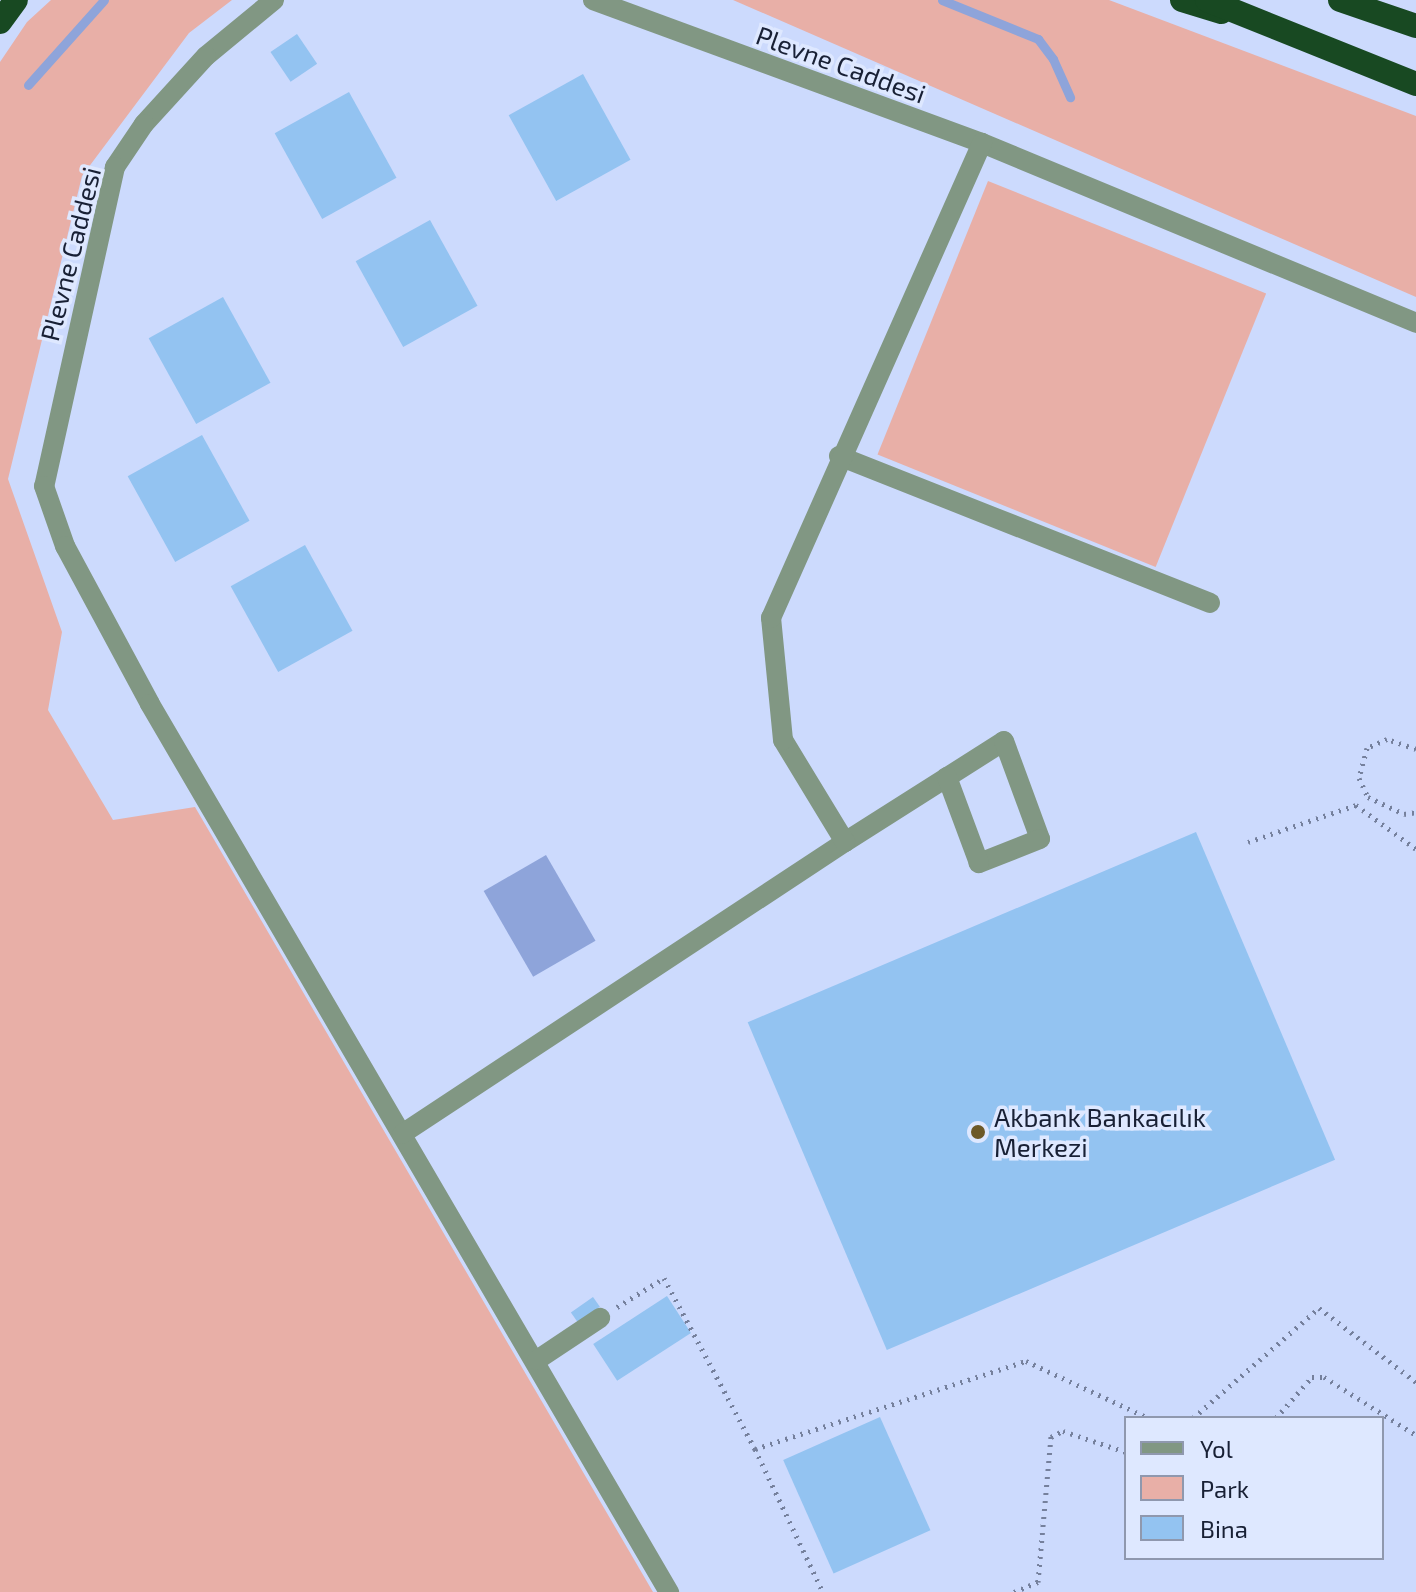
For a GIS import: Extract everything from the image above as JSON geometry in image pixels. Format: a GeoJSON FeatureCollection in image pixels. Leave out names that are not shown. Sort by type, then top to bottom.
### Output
{"type":"FeatureCollection","features":[{"type":"Feature","properties":{"kind":"highway"},"geometry":{"type":"LineString","coordinates":[[0,22],[16,0]]}},
{"type":"Feature","properties":{"kind":"highway"},"geometry":{"type":"LineString","coordinates":[[1182,0],[1250,20]]}},
{"type":"Feature","properties":{"kind":"highway"},"geometry":{"type":"LineString","coordinates":[[1207,0],[1250,20],[1416,84]]}},
{"type":"Feature","properties":{"kind":"highway"},"geometry":{"type":"LineString","coordinates":[[1340,0],[1416,26]]}},
{"type":"Feature","properties":{"kind":"highway"},"geometry":{"type":"LineString","coordinates":[[1377,0],[1416,16]]}},
{"type":"Feature","properties":{"kind":"street","name":"Plevne Caddesi"},"geometry":{"type":"LineString","coordinates":[[274,0],[206,56],[144,124],[115,167],[44,486],[65,546],[150,704],[402,1134]]}},
{"type":"Feature","properties":{"kind":"street","name":"Plevne Caddesi"},"geometry":{"type":"LineString","coordinates":[[593,0],[982,143],[1416,323]]}},
{"type":"Feature","properties":{"kind":"street"},"geometry":{"type":"LineString","coordinates":[[845,842],[783,740],[771,618],[839,456],[982,143]]}},
{"type":"Feature","properties":{"kind":"street"},"geometry":{"type":"LineString","coordinates":[[839,456],[1210,603]]}},
{"type":"Feature","properties":{"kind":"street"},"geometry":{"type":"LineString","coordinates":[[669,1592],[537,1360],[402,1134],[845,842],[947,777],[1004,741],[1040,839],[979,863],[947,777]]}},
{"type":"Feature","properties":{"kind":"street"},"geometry":{"type":"LineString","coordinates":[[537,1360],[600,1318]]}},
{"type":"Feature","properties":{"kind":"path"},"geometry":{"type":"LineString","coordinates":[[1416,749],[1387,739],[1367,748],[1359,778],[1368,797],[1404,814],[1416,812]]}},
{"type":"Feature","properties":{"kind":"path"},"geometry":{"type":"LineString","coordinates":[[1248,842],[1356,805],[1416,849]]}},
{"type":"Feature","properties":{"kind":"path"},"geometry":{"type":"LineString","coordinates":[[600,1318],[664,1278],[755,1449],[823,1592]]}},
{"type":"Feature","properties":{"kind":"path"},"geometry":{"type":"LineString","coordinates":[[1195,1416],[1319,1308],[1416,1382]]}},
{"type":"Feature","properties":{"kind":"path"},"geometry":{"type":"LineString","coordinates":[[755,1449],[1026,1361],[1144,1416]]}},
{"type":"Feature","properties":{"kind":"path"},"geometry":{"type":"LineString","coordinates":[[1278,1416],[1312,1377],[1324,1377],[1416,1435]]}},
{"type":"Feature","properties":{"kind":"path"},"geometry":{"type":"LineString","coordinates":[[1014,1592],[1038,1582],[1051,1437],[1063,1431],[1124,1451]]}},
{"type":"Feature","properties":{"kind":"green space"},"geometry":{"type":"Polygon","coordinates":[[[51,0],[232,0],[189,33],[82,176],[8,479],[62,632],[48,710],[113,820],[195,807],[653,1592],[0,1592],[0,62],[27,22],[51,0]]]}},
{"type":"Feature","properties":{"kind":"green space"},"geometry":{"type":"Polygon","coordinates":[[[733,0],[1109,0],[1416,116],[1416,297],[733,0]]]}},
{"type":"Feature","properties":{"kind":"green space"},"geometry":{"type":"Polygon","coordinates":[[[988,181],[1266,293],[1156,567],[877,455],[988,181]]]}},
{"type":"Feature","properties":{"kind":"water"},"geometry":{"type":"Polygon","coordinates":[[[546,855],[596,941],[533,977],[484,891],[546,855]]]}},
{"type":"Feature","properties":{"kind":"building"},"geometry":{"type":"Polygon","coordinates":[[[297,34],[317,64],[291,82],[270,52],[297,34]]]}},
{"type":"Feature","properties":{"kind":"building"},"geometry":{"type":"Polygon","coordinates":[[[583,74],[631,160],[556,201],[509,115],[583,74]]]}},
{"type":"Feature","properties":{"kind":"building"},"geometry":{"type":"Polygon","coordinates":[[[349,92],[397,178],[322,219],[275,133],[349,92]]]}},
{"type":"Feature","properties":{"kind":"building"},"geometry":{"type":"Polygon","coordinates":[[[430,220],[478,306],[403,347],[356,261],[430,220]]]}},
{"type":"Feature","properties":{"kind":"building"},"geometry":{"type":"Polygon","coordinates":[[[223,297],[271,383],[196,424],[149,338],[223,297]]]}},
{"type":"Feature","properties":{"kind":"building"},"geometry":{"type":"Polygon","coordinates":[[[202,435],[250,521],[175,562],[128,476],[202,435]]]}},
{"type":"Feature","properties":{"kind":"building"},"geometry":{"type":"Polygon","coordinates":[[[305,545],[353,631],[278,672],[231,586],[305,545]]]}},
{"type":"Feature","properties":{"kind":"building"},"geometry":{"type":"Polygon","coordinates":[[[1196,832],[1335,1160],[887,1350],[748,1022],[1196,832]]]}},
{"type":"Feature","properties":{"kind":"building"},"geometry":{"type":"Polygon","coordinates":[[[667,1296],[691,1333],[617,1381],[593,1344],[667,1296]]]}},
{"type":"Feature","properties":{"kind":"building"},"geometry":{"type":"Polygon","coordinates":[[[593,1297],[600,1307],[578,1322],[571,1312],[593,1297]]]}},
{"type":"Feature","properties":{"kind":"building"},"geometry":{"type":"Polygon","coordinates":[[[880,1417],[930,1530],[834,1573],[783,1460],[880,1417]]]}},
{"type":"Feature","properties":{"kind":"waterway"},"geometry":{"type":"LineString","coordinates":[[28,85],[104,0]]}},
{"type":"Feature","properties":{"kind":"waterway"},"geometry":{"type":"LineString","coordinates":[[942,0],[1038,39],[1053,59],[1070,97]]}},
{"type":"Feature","properties":{"kind":"place","name":"Akbank Bankacılık Merkezi"},"geometry":{"type":"Point","coordinates":[978,1132]}}]}
